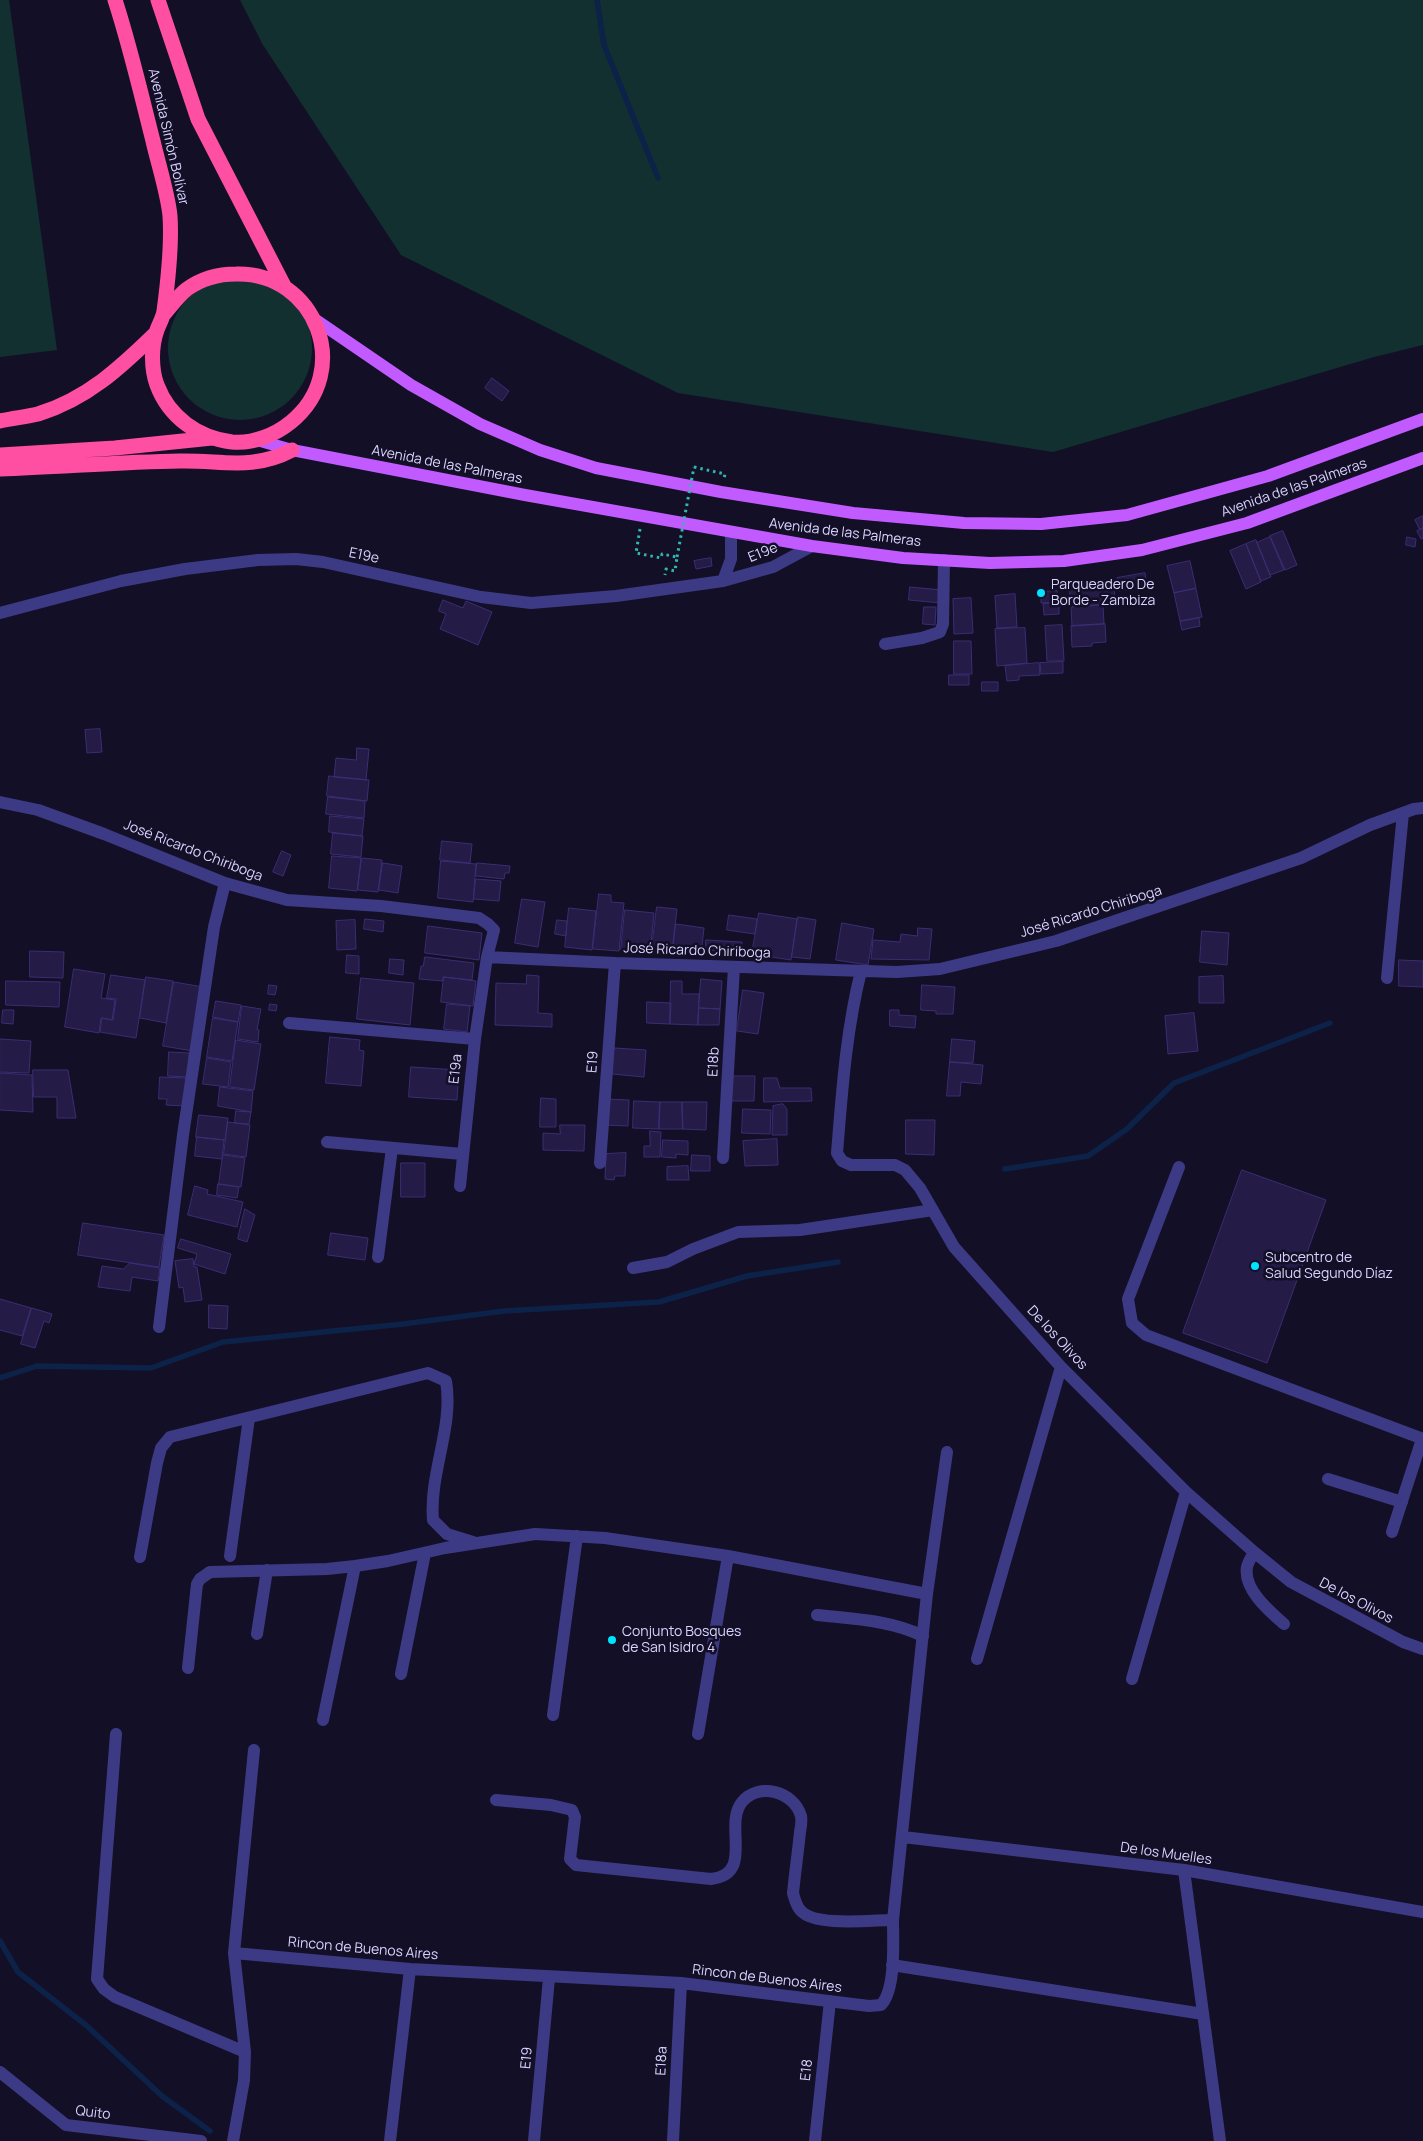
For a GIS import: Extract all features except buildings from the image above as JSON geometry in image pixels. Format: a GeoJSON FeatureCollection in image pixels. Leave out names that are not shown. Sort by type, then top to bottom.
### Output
{"type":"FeatureCollection","features":[{"type":"Feature","properties":{"kind":"highway","name":"Avenida Simón Bolívar"},"geometry":{"type":"LineString","coordinates":[[115,0],[126,34],[170,216],[164,314]]}},
{"type":"Feature","properties":{"kind":"highway","name":"Avenida Simón Bolívar"},"geometry":{"type":"LineString","coordinates":[[158,0],[198,119],[284,286]]}},
{"type":"Feature","properties":{"kind":"highway"},"geometry":{"type":"LineString","coordinates":[[0,455],[115,448],[212,438],[234,442],[257,440],[288,425],[301,414],[315,393],[323,368],[322,342],[313,318],[301,300],[284,286],[252,273],[218,274],[187,289],[164,314],[156,333],[152,359],[157,384],[169,408],[188,426],[212,438]]}},
{"type":"Feature","properties":{"kind":"highway"},"geometry":{"type":"LineString","coordinates":[[0,421],[38,414],[79,397],[117,371],[156,333]]}},
{"type":"Feature","properties":{"kind":"highway"},"geometry":{"type":"LineString","coordinates":[[0,469],[181,461],[253,464],[266,462],[292,450]]}},
{"type":"Feature","properties":{"kind":"main road","name":"Avenida de las Palmeras"},"geometry":{"type":"LineString","coordinates":[[313,318],[411,385],[480,424],[540,450],[596,468],[721,492],[853,513],[964,523],[1042,524],[1127,515],[1268,476],[1423,419]]}},
{"type":"Feature","properties":{"kind":"main road","name":"Avenida de las Palmeras"},"geometry":{"type":"LineString","coordinates":[[257,440],[292,450],[642,517],[812,546],[903,558],[990,563],[1064,561],[1142,550],[1247,523],[1423,458]]}},
{"type":"Feature","properties":{"kind":"street","name":"E19e"},"geometry":{"type":"LineString","coordinates":[[723,581],[731,559],[732,545],[730,532]]}},
{"type":"Feature","properties":{"kind":"street","name":"E19e"},"geometry":{"type":"LineString","coordinates":[[0,613],[121,581],[258,560],[296,559],[323,562],[481,597],[530,603],[616,596],[723,581],[772,568],[812,546]]}},
{"type":"Feature","properties":{"kind":"street"},"geometry":{"type":"LineString","coordinates":[[885,644],[934,636],[940,632],[943,624],[944,560]]}},
{"type":"Feature","properties":{"kind":"street","name":"José Ricardo Chiriboga"},"geometry":{"type":"LineString","coordinates":[[0,802],[38,810],[225,882],[287,900],[381,906],[479,918],[494,930],[487,957],[734,968],[897,972],[940,969],[1056,941],[1301,858],[1370,824],[1423,808]]}},
{"type":"Feature","properties":{"kind":"street"},"geometry":{"type":"LineString","coordinates":[[1387,978],[1403,813]]}},
{"type":"Feature","properties":{"kind":"street"},"geometry":{"type":"LineString","coordinates":[[159,1327],[183,1135],[208,964],[214,927],[225,882]]}},
{"type":"Feature","properties":{"kind":"street","name":"E19a"},"geometry":{"type":"LineString","coordinates":[[460,1186],[475,1039],[487,957]]}},
{"type":"Feature","properties":{"kind":"street","name":"E19"},"geometry":{"type":"LineString","coordinates":[[600,1163],[616,963]]}},
{"type":"Feature","properties":{"kind":"street","name":"E18b"},"geometry":{"type":"LineString","coordinates":[[723,1158],[734,968]]}},
{"type":"Feature","properties":{"kind":"street","name":"De los Olivos"},"geometry":{"type":"LineString","coordinates":[[861,971],[852,1009],[843,1068],[837,1153],[842,1161],[851,1165],[895,1165],[904,1170],[920,1188],[954,1247],[1061,1366],[1186,1492],[1254,1552],[1291,1582],[1403,1642],[1423,1649]]}},
{"type":"Feature","properties":{"kind":"street"},"geometry":{"type":"LineString","coordinates":[[289,1023],[475,1039]]}},
{"type":"Feature","properties":{"kind":"street"},"geometry":{"type":"LineString","coordinates":[[327,1142],[462,1154]]}},
{"type":"Feature","properties":{"kind":"street"},"geometry":{"type":"LineString","coordinates":[[378,1257],[392,1148]]}},
{"type":"Feature","properties":{"kind":"street"},"geometry":{"type":"LineString","coordinates":[[1179,1168],[1128,1299],[1132,1323],[1146,1335],[1423,1439],[1392,1532]]}},
{"type":"Feature","properties":{"kind":"street"},"geometry":{"type":"LineString","coordinates":[[633,1268],[667,1262],[693,1249],[738,1232],[800,1230],[933,1210]]}},
{"type":"Feature","properties":{"kind":"street"},"geometry":{"type":"LineString","coordinates":[[977,1659],[1061,1366]]}},
{"type":"Feature","properties":{"kind":"street"},"geometry":{"type":"LineString","coordinates":[[140,1557],[157,1463],[161,1448],[170,1437],[428,1373],[446,1381],[449,1399],[432,1502],[433,1520],[447,1534],[476,1543]]}},
{"type":"Feature","properties":{"kind":"street"},"geometry":{"type":"LineString","coordinates":[[230,1556],[249,1418]]}},
{"type":"Feature","properties":{"kind":"street","name":"Rincon de Buenos Aires"},"geometry":{"type":"LineString","coordinates":[[234,1953],[410,1969],[549,1978],[681,1983],[869,2006],[881,2005],[888,1998],[892,1965],[894,1920],[927,1594],[947,1452]]}},
{"type":"Feature","properties":{"kind":"street"},"geometry":{"type":"LineString","coordinates":[[1328,1479],[1402,1502]]}},
{"type":"Feature","properties":{"kind":"street"},"geometry":{"type":"LineString","coordinates":[[1132,1679],[1186,1492]]}},
{"type":"Feature","properties":{"kind":"street"},"geometry":{"type":"LineString","coordinates":[[188,1668],[196,1590],[200,1579],[210,1572],[327,1569],[355,1566],[476,1543],[536,1534],[605,1538],[728,1556],[927,1594]]}},
{"type":"Feature","properties":{"kind":"street"},"geometry":{"type":"LineString","coordinates":[[553,1715],[578,1536]]}},
{"type":"Feature","properties":{"kind":"street"},"geometry":{"type":"LineString","coordinates":[[1254,1552],[1247,1567],[1250,1586],[1263,1606],[1284,1624]]}},
{"type":"Feature","properties":{"kind":"street"},"geometry":{"type":"LineString","coordinates":[[401,1674],[425,1553]]}},
{"type":"Feature","properties":{"kind":"street"},"geometry":{"type":"LineString","coordinates":[[698,1734],[728,1556]]}},
{"type":"Feature","properties":{"kind":"street"},"geometry":{"type":"LineString","coordinates":[[324,1720],[355,1566]]}},
{"type":"Feature","properties":{"kind":"street"},"geometry":{"type":"LineString","coordinates":[[257,1634],[268,1570]]}},
{"type":"Feature","properties":{"kind":"street"},"geometry":{"type":"LineString","coordinates":[[817,1615],[878,1622],[909,1629],[923,1636]]}},
{"type":"Feature","properties":{"kind":"street"},"geometry":{"type":"LineString","coordinates":[[116,1734],[97,1979],[104,1989],[115,1997],[245,2052]]}},
{"type":"Feature","properties":{"kind":"street"},"geometry":{"type":"LineString","coordinates":[[233,2141],[244,2080],[245,2052],[234,1953],[254,1750]]}},
{"type":"Feature","properties":{"kind":"street"},"geometry":{"type":"LineString","coordinates":[[496,1800],[551,1805],[572,1810],[575,1817],[570,1859],[576,1865],[711,1879],[726,1875],[733,1867],[736,1816],[739,1806],[748,1796],[755,1793],[774,1791],[793,1803],[801,1816],[793,1893],[795,1902],[802,1912],[808,1916],[834,1921],[894,1920]]}},
{"type":"Feature","properties":{"kind":"street","name":"De los Muelles"},"geometry":{"type":"LineString","coordinates":[[903,1837],[1184,1870],[1423,1912]]}},
{"type":"Feature","properties":{"kind":"street"},"geometry":{"type":"LineString","coordinates":[[1184,1870],[1220,2141]]}},
{"type":"Feature","properties":{"kind":"street"},"geometry":{"type":"LineString","coordinates":[[892,1965],[1203,2014]]}},
{"type":"Feature","properties":{"kind":"street"},"geometry":{"type":"LineString","coordinates":[[390,2141],[410,1969]]}},
{"type":"Feature","properties":{"kind":"street","name":"E19"},"geometry":{"type":"LineString","coordinates":[[534,2141],[549,1978]]}},
{"type":"Feature","properties":{"kind":"street","name":"E18a"},"geometry":{"type":"LineString","coordinates":[[673,2141],[681,1983]]}},
{"type":"Feature","properties":{"kind":"street","name":"E18"},"geometry":{"type":"LineString","coordinates":[[815,2141],[830,2001]]}},
{"type":"Feature","properties":{"kind":"street","name":"Quito"},"geometry":{"type":"LineString","coordinates":[[0,2072],[66,2125],[201,2141]]}},
{"type":"Feature","properties":{"kind":"path"},"geometry":{"type":"LineString","coordinates":[[666,570],[675,571],[694,468],[725,474]]}},
{"type":"Feature","properties":{"kind":"path"},"geometry":{"type":"LineString","coordinates":[[642,517],[636,553],[661,558],[662,554],[678,557]]}},
{"type":"Feature","properties":{"kind":"green space"},"geometry":{"type":"Polygon","coordinates":[[[0,0],[9,0],[57,350],[0,357],[0,0]]]}},
{"type":"Feature","properties":{"kind":"green space"},"geometry":{"type":"Polygon","coordinates":[[[240,0],[1423,0],[1423,345],[1374,357],[1053,452],[678,393],[401,255],[263,45],[240,0]]]}},
{"type":"Feature","properties":{"kind":"green space"},"geometry":{"type":"Polygon","coordinates":[[[240,276],[268,281],[291,297],[307,320],[312,348],[307,376],[291,399],[268,415],[240,420],[212,415],[189,399],[173,376],[168,348],[173,320],[189,297],[212,281],[240,276]]]}},
{"type":"Feature","properties":{"kind":"waterway"},"geometry":{"type":"LineString","coordinates":[[597,0],[604,45],[658,178]]}},
{"type":"Feature","properties":{"kind":"waterway"},"geometry":{"type":"LineString","coordinates":[[1005,1169],[1088,1156],[1127,1129],[1174,1083],[1330,1023]]}},
{"type":"Feature","properties":{"kind":"waterway"},"geometry":{"type":"LineString","coordinates":[[0,1378],[37,1366],[151,1368],[223,1342],[403,1324],[504,1311],[659,1302],[747,1276],[838,1262]]}},
{"type":"Feature","properties":{"kind":"waterway"},"geometry":{"type":"LineString","coordinates":[[0,1941],[18,1972],[87,2026],[162,2096],[210,2131]]}},
{"type":"Feature","properties":{"kind":"place","name":"Parqueadero De Borde - Zambiza"},"geometry":{"type":"Point","coordinates":[1041,593]}},
{"type":"Feature","properties":{"kind":"place","name":"Subcentro de Salud Segundo Díaz"},"geometry":{"type":"Point","coordinates":[1255,1266]}},
{"type":"Feature","properties":{"kind":"place","name":"Conjunto Bosques de San Isidro 4"},"geometry":{"type":"Point","coordinates":[612,1640]}}]}
